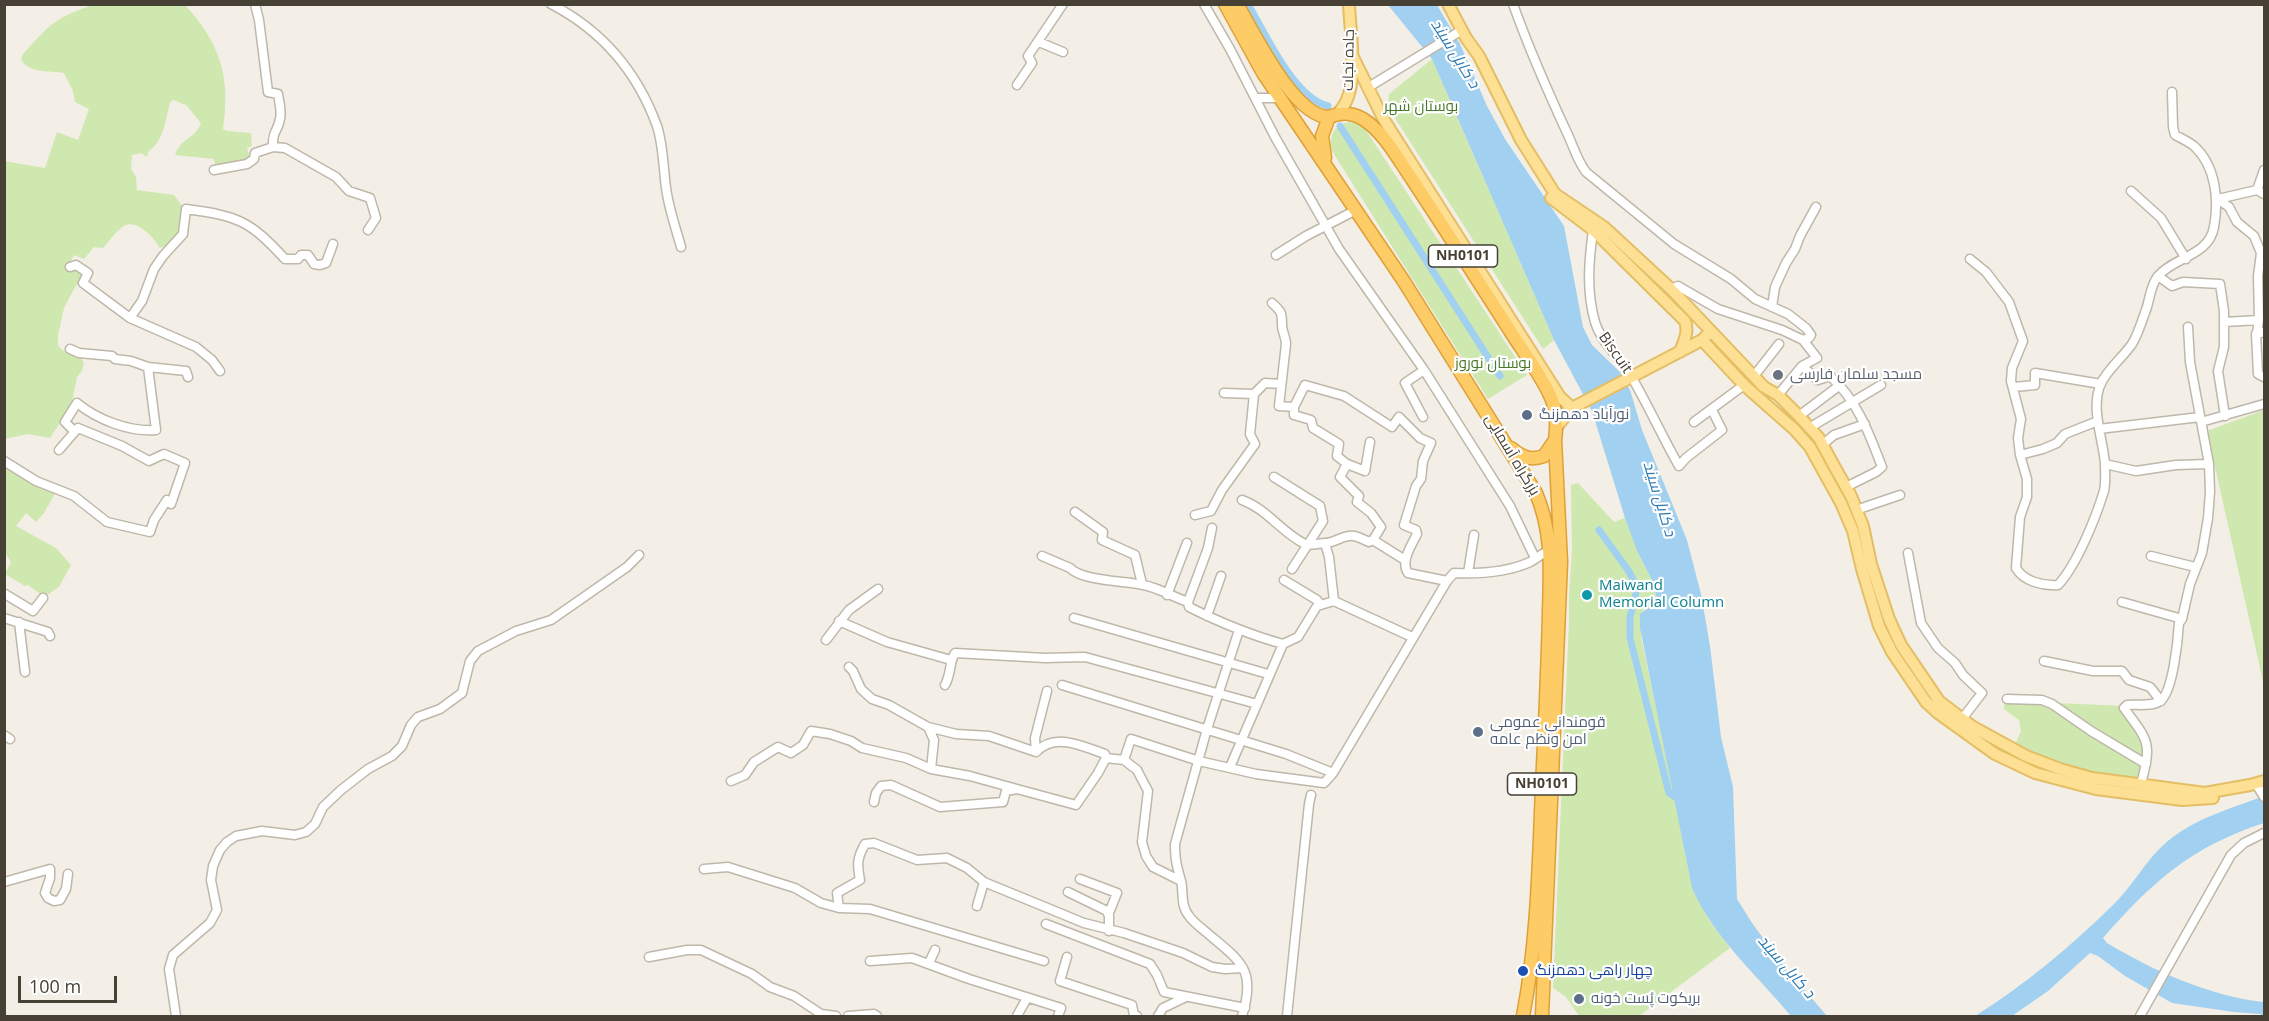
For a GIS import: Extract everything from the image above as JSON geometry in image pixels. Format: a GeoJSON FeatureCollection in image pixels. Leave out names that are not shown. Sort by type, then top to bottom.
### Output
{"type":"FeatureCollection","features":[{"type":"Feature","properties":{"kind":"highway","name":"بزرگراه آسمایی"},"geometry":{"type":"LineString","coordinates":[[1225,4],[1279,98],[1356,210],[1536,493],[1542,507],[1551,550],[1549,644],[1538,871],[1530,978],[1524,1017]]}},
{"type":"Feature","properties":{"kind":"highway","name":"بزرگراه آسمایی"},"geometry":{"type":"LineString","coordinates":[[1237,4],[1273,66],[1299,102],[1317,116],[1349,113],[1362,119],[1373,127],[1392,150],[1465,259],[1547,389],[1552,401],[1557,425],[1555,440],[1561,562],[1541,1017]]}},
{"type":"Feature","properties":{"kind":"highway","name":"NH0101"},"geometry":{"type":"LineString","coordinates":[[1326,165],[1322,136],[1334,115]]}},
{"type":"Feature","properties":{"kind":"highway","name":"NH0101"},"geometry":{"type":"LineString","coordinates":[[1505,444],[1524,457],[1533,459],[1549,452],[1555,440]]}},
{"type":"Feature","properties":{"kind":"highway","name":"NH0101"},"geometry":{"type":"LineString","coordinates":[[1524,1017],[1532,1014],[1541,1017]]}},
{"type":"Feature","properties":{"kind":"main road","name":"جاده نجات"},"geometry":{"type":"LineString","coordinates":[[1334,115],[1347,100],[1351,84],[1349,4]]}},
{"type":"Feature","properties":{"kind":"main road"},"geometry":{"type":"LineString","coordinates":[[1448,4],[1516,143],[1551,198],[1593,230],[1685,321],[1688,327],[1680,352]]}},
{"type":"Feature","properties":{"kind":"main road"},"geometry":{"type":"LineString","coordinates":[[1462,34],[1479,56],[1521,140],[1555,194],[1604,227],[1671,289],[1764,387],[1778,395],[1799,416],[1822,445],[1846,487],[1863,526],[1871,564],[1888,619],[1901,645],[1939,701],[1962,719],[1998,741],[2041,763],[2092,778],[2208,796]]}},
{"type":"Feature","properties":{"kind":"main road"},"geometry":{"type":"LineString","coordinates":[[1352,55],[1384,120],[1560,397],[1572,408]]}},
{"type":"Feature","properties":{"kind":"main road"},"geometry":{"type":"LineString","coordinates":[[1557,425],[1572,408],[1702,340],[1712,330]]}},
{"type":"Feature","properties":{"kind":"main road"},"geometry":{"type":"LineString","coordinates":[[1702,340],[1744,385],[1795,430],[1810,447],[1841,503],[1853,531],[1879,626],[1887,644],[1914,686],[1926,702],[1938,712],[1995,754],[2035,773],[2096,789],[2182,800],[2262,789]]}},
{"type":"Feature","properties":{"kind":"street"},"geometry":{"type":"LineString","coordinates":[[255,4],[268,92],[278,94],[280,108],[280,120],[272,134],[273,147]]}},
{"type":"Feature","properties":{"kind":"street"},"geometry":{"type":"LineString","coordinates":[[551,4],[573,16],[611,47],[639,86],[657,128],[667,195],[681,247]]}},
{"type":"Feature","properties":{"kind":"street"},"geometry":{"type":"LineString","coordinates":[[1017,85],[1032,63],[1028,56],[1063,4]]}},
{"type":"Feature","properties":{"kind":"street"},"geometry":{"type":"LineString","coordinates":[[1204,4],[1257,98],[1275,137],[1339,249],[1424,370],[1510,506],[1535,558]]}},
{"type":"Feature","properties":{"kind":"street"},"geometry":{"type":"LineString","coordinates":[[1513,4],[1539,73],[1578,161],[1586,172],[1674,243],[1731,279],[1755,299],[1788,314],[1811,335],[1803,340]]}},
{"type":"Feature","properties":{"kind":"street"},"geometry":{"type":"LineString","coordinates":[[1367,88],[1423,54],[1462,34]]}},
{"type":"Feature","properties":{"kind":"street"},"geometry":{"type":"LineString","coordinates":[[1039,42],[1063,52]]}},
{"type":"Feature","properties":{"kind":"street"},"geometry":{"type":"LineString","coordinates":[[1970,259],[1986,272],[2009,302],[2023,341],[2012,368],[2011,381],[2021,419],[2018,438],[2027,479],[2027,497],[2020,517],[2016,568],[2019,573],[2044,586],[2058,585],[2090,530],[2105,489],[2105,464],[2097,399],[2101,384],[2132,344],[2146,310],[2151,288],[2158,276],[2169,267],[2196,253],[2212,234],[2218,199],[2211,172],[2194,146],[2175,135],[2172,92]]}},
{"type":"Feature","properties":{"kind":"street"},"geometry":{"type":"LineString","coordinates":[[1257,98],[1279,98]]}},
{"type":"Feature","properties":{"kind":"street"},"geometry":{"type":"LineString","coordinates":[[214,170],[247,164],[254,159],[255,153],[273,147],[285,148],[336,177],[350,191],[370,198],[376,218],[368,230]]}},
{"type":"Feature","properties":{"kind":"street"},"geometry":{"type":"LineString","coordinates":[[2218,199],[2261,192],[2265,170]]}},
{"type":"Feature","properties":{"kind":"street"},"geometry":{"type":"LineString","coordinates":[[2130,191],[2161,218],[2186,259]]}},
{"type":"Feature","properties":{"kind":"street"},"geometry":{"type":"LineString","coordinates":[[2218,199],[2229,207],[2237,222],[2254,236],[2261,253],[2258,276],[2261,333],[2258,374],[2265,376]]}},
{"type":"Feature","properties":{"kind":"street"},"geometry":{"type":"LineString","coordinates":[[1772,307],[1775,287],[1816,207]]}},
{"type":"Feature","properties":{"kind":"street"},"geometry":{"type":"LineString","coordinates":[[130,318],[142,301],[154,269],[183,234],[186,209],[232,216],[261,234],[285,259],[298,259],[301,255],[308,255],[314,264],[320,265],[326,262],[333,244]]}},
{"type":"Feature","properties":{"kind":"street"},"geometry":{"type":"LineString","coordinates":[[1276,255],[1325,225],[1356,210]]}},
{"type":"Feature","properties":{"kind":"street","name":"Biscuit"},"geometry":{"type":"LineString","coordinates":[[1593,230],[1588,274],[1595,323],[1605,342],[1615,353],[1679,466],[1722,430],[1712,410]]}},
{"type":"Feature","properties":{"kind":"street"},"geometry":{"type":"LineString","coordinates":[[70,267],[76,265],[88,273],[82,283],[130,318],[196,348],[212,360],[220,371]]}},
{"type":"Feature","properties":{"kind":"street"},"geometry":{"type":"LineString","coordinates":[[2158,276],[2172,286],[2183,282],[2220,284],[2224,347],[2217,371],[2225,416]]}},
{"type":"Feature","properties":{"kind":"street"},"geometry":{"type":"LineString","coordinates":[[1671,289],[1678,286],[1718,309],[1782,330],[1803,340],[1817,358],[1802,366],[1778,395]]}},
{"type":"Feature","properties":{"kind":"street"},"geometry":{"type":"LineString","coordinates":[[1272,303],[1280,310],[1286,335],[1279,406],[1294,407]]}},
{"type":"Feature","properties":{"kind":"street"},"geometry":{"type":"LineString","coordinates":[[2224,322],[2259,320]]}},
{"type":"Feature","properties":{"kind":"street"},"geometry":{"type":"LineString","coordinates":[[2141,784],[2148,745],[2145,736],[2124,708],[2127,705],[2154,704],[2161,701],[2167,692],[2176,656],[2179,623],[2195,567],[2202,553],[2208,518],[2209,464],[2190,362],[2188,327]]}},
{"type":"Feature","properties":{"kind":"street"},"geometry":{"type":"LineString","coordinates":[[1754,376],[1779,344]]}},
{"type":"Feature","properties":{"kind":"street"},"geometry":{"type":"LineString","coordinates":[[70,349],[79,353],[112,356],[115,359],[131,361],[148,367],[186,371],[188,377]]}},
{"type":"Feature","properties":{"kind":"street"},"geometry":{"type":"LineString","coordinates":[[1802,366],[1818,380],[1830,376],[1840,385],[1852,401],[1864,424],[1882,466],[1876,472],[1846,487]]}},
{"type":"Feature","properties":{"kind":"street"},"geometry":{"type":"LineString","coordinates":[[4,461],[36,481],[74,496],[107,522],[150,532],[166,500],[171,504],[184,463],[164,454],[149,461],[143,459],[78,428],[74,431],[65,422],[77,403],[87,411],[122,427],[156,430],[148,367]]}},
{"type":"Feature","properties":{"kind":"street"},"geometry":{"type":"LineString","coordinates":[[1423,417],[1405,381],[1424,370]]}},
{"type":"Feature","properties":{"kind":"street"},"geometry":{"type":"LineString","coordinates":[[2014,387],[2035,385],[2035,373],[2101,384]]}},
{"type":"Feature","properties":{"kind":"street"},"geometry":{"type":"LineString","coordinates":[[1195,515],[1210,511],[1255,444],[1250,434],[1254,394],[1265,383],[1281,384]]}},
{"type":"Feature","properties":{"kind":"street"},"geometry":{"type":"LineString","coordinates":[[1370,442],[1365,471],[1347,464],[1337,456],[1339,444],[1313,428],[1311,420],[1294,415],[1294,407],[1305,385],[1344,396],[1392,427],[1399,417],[1420,438],[1431,443],[1423,460],[1421,479],[1416,486],[1404,525],[1416,530],[1417,534],[1405,560],[1405,569],[1408,573],[1447,581]]}},
{"type":"Feature","properties":{"kind":"street"},"geometry":{"type":"LineString","coordinates":[[1694,422],[1744,385]]}},
{"type":"Feature","properties":{"kind":"street"},"geometry":{"type":"LineString","coordinates":[[1799,416],[1840,385]]}},
{"type":"Feature","properties":{"kind":"street"},"geometry":{"type":"LineString","coordinates":[[1809,428],[1881,385]]}},
{"type":"Feature","properties":{"kind":"street"},"geometry":{"type":"LineString","coordinates":[[1224,393],[1254,394]]}},
{"type":"Feature","properties":{"kind":"street"},"geometry":{"type":"LineString","coordinates":[[2020,455],[2057,443],[2065,434],[2099,425],[2201,420],[2225,416],[2265,404]]}},
{"type":"Feature","properties":{"kind":"street"},"geometry":{"type":"LineString","coordinates":[[1822,445],[1834,435],[1864,424]]}},
{"type":"Feature","properties":{"kind":"street"},"geometry":{"type":"LineString","coordinates":[[59,450],[78,428]]}},
{"type":"Feature","properties":{"kind":"street"},"geometry":{"type":"LineString","coordinates":[[1306,545],[1334,542],[1353,535],[1369,542],[1373,540],[1381,527],[1371,513],[1357,502],[1359,496],[1340,477],[1347,464]]}},
{"type":"Feature","properties":{"kind":"street"},"geometry":{"type":"LineString","coordinates":[[2105,464],[2136,471],[2176,465],[2209,464]]}},
{"type":"Feature","properties":{"kind":"street"},"geometry":{"type":"LineString","coordinates":[[1274,477],[1320,506],[1323,521],[1292,568]]}},
{"type":"Feature","properties":{"kind":"street"},"geometry":{"type":"LineString","coordinates":[[1856,510],[1900,495]]}},
{"type":"Feature","properties":{"kind":"street"},"geometry":{"type":"LineString","coordinates":[[1242,500],[1272,517],[1286,532],[1302,540],[1306,545]]}},
{"type":"Feature","properties":{"kind":"street"},"geometry":{"type":"LineString","coordinates":[[1075,512],[1103,532],[1102,540],[1135,555],[1142,584]]}},
{"type":"Feature","properties":{"kind":"street"},"geometry":{"type":"LineString","coordinates":[[1212,528],[1208,548],[1188,602],[1189,607],[1239,630],[1283,644]]}},
{"type":"Feature","properties":{"kind":"street"},"geometry":{"type":"LineString","coordinates":[[1468,573],[1474,535]]}},
{"type":"Feature","properties":{"kind":"street"},"geometry":{"type":"LineString","coordinates":[[1373,540],[1405,560]]}},
{"type":"Feature","properties":{"kind":"street"},"geometry":{"type":"LineString","coordinates":[[1167,595],[1187,543]]}},
{"type":"Feature","properties":{"kind":"street"},"geometry":{"type":"LineString","coordinates":[[1325,543],[1329,557],[1334,601]]}},
{"type":"Feature","properties":{"kind":"street"},"geometry":{"type":"LineString","coordinates":[[1124,760],[1131,739],[1199,761],[1256,774],[1324,783],[1333,773],[1412,637],[1454,573],[1478,574],[1501,571],[1531,561],[1541,553],[1551,550]]}},
{"type":"Feature","properties":{"kind":"street"},"geometry":{"type":"LineString","coordinates":[[1908,553],[1921,623],[1938,648],[1982,693],[1962,719]]}},
{"type":"Feature","properties":{"kind":"street"},"geometry":{"type":"LineString","coordinates":[[176,1017],[169,969],[173,955],[210,923],[217,910],[211,880],[213,866],[220,850],[227,842],[236,836],[262,831],[295,835],[306,832],[315,824],[323,807],[341,790],[368,769],[392,756],[402,746],[411,725],[418,717],[440,709],[462,693],[470,661],[478,651],[516,631],[551,620],[627,567],[639,555]]}},
{"type":"Feature","properties":{"kind":"street"},"geometry":{"type":"LineString","coordinates":[[1042,556],[1073,572],[1142,584],[1188,602]]}},
{"type":"Feature","properties":{"kind":"street"},"geometry":{"type":"LineString","coordinates":[[2151,556],[2195,567]]}},
{"type":"Feature","properties":{"kind":"street"},"geometry":{"type":"LineString","coordinates":[[1207,616],[1221,576]]}},
{"type":"Feature","properties":{"kind":"street"},"geometry":{"type":"LineString","coordinates":[[1284,580],[1317,600],[1321,605]]}},
{"type":"Feature","properties":{"kind":"street"},"geometry":{"type":"LineString","coordinates":[[826,640],[849,610],[879,589]]}},
{"type":"Feature","properties":{"kind":"street"},"geometry":{"type":"LineString","coordinates":[[5,594],[33,611],[43,598]]}},
{"type":"Feature","properties":{"kind":"street"},"geometry":{"type":"LineString","coordinates":[[1230,767],[1283,644],[1298,637],[1314,609],[1334,601],[1412,637]]}},
{"type":"Feature","properties":{"kind":"street"},"geometry":{"type":"LineString","coordinates":[[2122,602],[2182,619]]}},
{"type":"Feature","properties":{"kind":"street"},"geometry":{"type":"LineString","coordinates":[[4,618],[48,632],[50,636]]}},
{"type":"Feature","properties":{"kind":"street"},"geometry":{"type":"LineString","coordinates":[[1074,618],[1268,675]]}},
{"type":"Feature","properties":{"kind":"street"},"geometry":{"type":"LineString","coordinates":[[839,621],[887,642],[951,660]]}},
{"type":"Feature","properties":{"kind":"street"},"geometry":{"type":"LineString","coordinates":[[19,622],[25,672]]}},
{"type":"Feature","properties":{"kind":"street"},"geometry":{"type":"LineString","coordinates":[[1046,924],[1150,964],[1164,992],[1243,1012],[1249,989],[1243,968],[1235,957],[1189,917],[1183,906],[1181,881],[1174,862],[1175,844],[1207,729],[1239,630]]}},
{"type":"Feature","properties":{"kind":"street"},"geometry":{"type":"LineString","coordinates":[[945,685],[949,677],[951,660],[955,653],[959,652],[1045,658],[1085,657],[1257,704]]}},
{"type":"Feature","properties":{"kind":"street"},"geometry":{"type":"LineString","coordinates":[[2044,661],[2093,671],[2122,671],[2129,680],[2150,687],[2161,701]]}},
{"type":"Feature","properties":{"kind":"street"},"geometry":{"type":"LineString","coordinates":[[849,667],[861,688],[872,699],[890,705],[928,727],[956,734],[989,736],[1036,752]]}},
{"type":"Feature","properties":{"kind":"street"},"geometry":{"type":"LineString","coordinates":[[1062,685],[1286,754],[1333,773]]}},
{"type":"Feature","properties":{"kind":"street"},"geometry":{"type":"LineString","coordinates":[[1036,752],[1035,738],[1047,691]]}},
{"type":"Feature","properties":{"kind":"street"},"geometry":{"type":"LineString","coordinates":[[2007,699],[2043,700],[2052,704],[2146,764]]}},
{"type":"Feature","properties":{"kind":"street"},"geometry":{"type":"LineString","coordinates":[[928,727],[934,740],[931,769]]}},
{"type":"Feature","properties":{"kind":"street"},"geometry":{"type":"LineString","coordinates":[[731,781],[745,775],[754,762],[778,747],[791,753],[802,745],[811,731],[851,741],[862,748],[906,758],[931,769],[970,776],[1076,804],[1106,758],[1105,753],[1068,742],[1043,744],[1036,752]]}},
{"type":"Feature","properties":{"kind":"street"},"geometry":{"type":"LineString","coordinates":[[1106,758],[1124,760],[1137,770],[1148,791],[1142,842],[1146,856],[1153,867],[1181,881]]}},
{"type":"Feature","properties":{"kind":"street"},"geometry":{"type":"LineString","coordinates":[[874,802],[881,786],[891,785],[940,807],[1003,802],[1006,791],[1017,789]]}},
{"type":"Feature","properties":{"kind":"street"},"geometry":{"type":"LineString","coordinates":[[1287,1017],[1311,795]]}},
{"type":"Feature","properties":{"kind":"street"},"geometry":{"type":"LineString","coordinates":[[2140,1017],[2231,855],[2244,843],[2265,833]]}},
{"type":"Feature","properties":{"kind":"street"},"geometry":{"type":"LineString","coordinates":[[839,908],[837,892],[860,879],[856,861],[868,842],[917,860],[947,858],[967,868],[984,882],[1036,904],[1173,950],[1212,967],[1243,968]]}},
{"type":"Feature","properties":{"kind":"street"},"geometry":{"type":"LineString","coordinates":[[704,868],[728,867],[795,888],[821,903],[839,908],[870,909],[1044,961]]}},
{"type":"Feature","properties":{"kind":"street"},"geometry":{"type":"LineString","coordinates":[[4,882],[50,869],[50,878],[45,893],[54,901],[60,900],[66,890],[68,874]]}},
{"type":"Feature","properties":{"kind":"street"},"geometry":{"type":"LineString","coordinates":[[1080,879],[1117,893],[1109,913],[1109,930]]}},
{"type":"Feature","properties":{"kind":"street"},"geometry":{"type":"LineString","coordinates":[[977,906],[984,882]]}},
{"type":"Feature","properties":{"kind":"street"},"geometry":{"type":"LineString","coordinates":[[1068,892],[1109,913]]}},
{"type":"Feature","properties":{"kind":"street"},"geometry":{"type":"LineString","coordinates":[[649,957],[687,950],[701,950],[752,974],[770,987],[794,996],[821,1014],[836,1017]]}},
{"type":"Feature","properties":{"kind":"street"},"geometry":{"type":"LineString","coordinates":[[929,963],[935,950]]}},
{"type":"Feature","properties":{"kind":"street"},"geometry":{"type":"LineString","coordinates":[[870,961],[901,957],[929,963],[969,980],[1061,1008],[1058,1017]]}},
{"type":"Feature","properties":{"kind":"street"},"geometry":{"type":"LineString","coordinates":[[1067,957],[1060,981],[1132,1005],[1134,1015],[1137,1017]]}},
{"type":"Feature","properties":{"kind":"street"},"geometry":{"type":"LineString","coordinates":[[1158,1017],[1163,1008],[1187,997]]}},
{"type":"Feature","properties":{"kind":"street"},"geometry":{"type":"LineString","coordinates":[[1017,1017],[1027,998]]}},
{"type":"Feature","properties":{"kind":"street"},"geometry":{"type":"LineString","coordinates":[[848,1017],[875,1016]]}},
{"type":"Feature","properties":{"kind":"green space"},"geometry":{"type":"Polygon","coordinates":[[[93,5],[185,5],[207,33],[220,62],[225,93],[223,129],[251,133],[252,146],[247,148],[250,158],[233,164],[215,165],[214,159],[175,155],[201,123],[186,105],[173,100],[170,103],[163,130],[157,142],[148,152],[147,157],[141,153],[132,155],[131,169],[136,177],[137,190],[174,195],[183,207],[178,232],[171,242],[160,248],[140,227],[129,224],[119,230],[103,248],[94,247],[84,259],[74,255],[69,265],[85,272],[84,277],[75,287],[64,308],[58,335],[58,345],[62,350],[79,356],[84,362],[82,371],[77,377],[71,406],[50,438],[28,434],[5,439],[4,161],[45,168],[57,132],[78,140],[89,109],[75,102],[73,91],[64,73],[34,69],[24,64],[21,59],[32,44],[54,23],[93,5]]]}},
{"type":"Feature","properties":{"kind":"green space","name":"بوستان شهر"},"geometry":{"type":"Polygon","coordinates":[[[1432,59],[1554,340],[1543,349],[1391,112],[1388,103],[1389,94],[1432,59]]]}},
{"type":"Feature","properties":{"kind":"green space","name":"بوستان نوروز"},"geometry":{"type":"Polygon","coordinates":[[[1349,122],[1365,129],[1527,375],[1488,399],[1332,151],[1333,132],[1339,126],[1349,122]]]}},
{"type":"Feature","properties":{"kind":"green space"},"geometry":{"type":"Polygon","coordinates":[[[2264,410],[2264,686],[2207,431],[2264,410]]]}},
{"type":"Feature","properties":{"kind":"green space"},"geometry":{"type":"Polygon","coordinates":[[[5,464],[56,492],[36,522],[26,513],[16,526],[56,548],[71,565],[59,587],[44,597],[28,585],[25,586],[5,574],[11,562],[5,553],[5,464]]]}},
{"type":"Feature","properties":{"kind":"green space"},"geometry":{"type":"Polygon","coordinates":[[[1578,483],[1614,522],[1625,518],[1637,551],[1654,584],[1657,601],[1643,610],[1641,637],[1689,873],[1709,920],[1730,948],[1639,1016],[1579,1016],[1566,997],[1553,988],[1572,549],[1571,485],[1578,483]]]}},
{"type":"Feature","properties":{"kind":"green space"},"geometry":{"type":"Polygon","coordinates":[[[2004,702],[2124,706],[2141,726],[2149,742],[2150,759],[2145,785],[2092,778],[2013,749],[2021,731],[2019,720],[2004,709],[2004,702]]]}},
{"type":"Feature","properties":{"kind":"water","name":"د کابل سيند"},"geometry":{"type":"Polygon","coordinates":[[[1388,5],[1437,5],[1460,44],[1487,106],[1505,139],[1564,226],[1583,327],[1592,345],[1620,372],[1630,390],[1642,430],[1687,540],[1701,594],[1721,737],[1733,787],[1737,899],[1783,965],[1827,1016],[1791,1016],[1724,939],[1701,906],[1692,888],[1640,628],[1640,614],[1657,601],[1654,584],[1637,551],[1625,518],[1592,411],[1554,340],[1432,59],[1388,5]]]}},
{"type":"Feature","properties":{"kind":"water"},"geometry":{"type":"Polygon","coordinates":[[[2264,796],[2264,823],[2215,843],[2175,868],[2139,899],[2103,938],[2107,943],[2125,953],[2183,981],[2223,994],[2264,1002],[2264,1016],[2172,1003],[2090,953],[2048,991],[2012,1016],[1975,1016],[2030,978],[2081,935],[2121,897],[2156,852],[2173,837],[2206,818],[2264,796]]]}},
{"type":"Feature","properties":{"kind":"waterway"},"geometry":{"type":"LineString","coordinates":[[1248,4],[1292,78],[1315,101],[1328,106]]}},
{"type":"Feature","properties":{"kind":"waterway"},"geometry":{"type":"LineString","coordinates":[[1340,126],[1500,376]]}},
{"type":"Feature","properties":{"kind":"waterway"},"geometry":{"type":"LineString","coordinates":[[1599,530],[1634,581],[1636,593],[1630,617],[1630,638],[1669,793],[1675,797],[1682,795]]}},
{"type":"Feature","properties":{"kind":"place","name":"مسجد سلمان فارسی"},"geometry":{"type":"Point","coordinates":[1778,375]}},
{"type":"Feature","properties":{"kind":"place","name":"نورآباد دهمزنگ"},"geometry":{"type":"Point","coordinates":[1527,415]}},
{"type":"Feature","properties":{"kind":"place","name":"Maiwand Memorial Column"},"geometry":{"type":"Point","coordinates":[1587,595]}},
{"type":"Feature","properties":{"kind":"place","name":"قومندانی عمومی امن ونظم عامه"},"geometry":{"type":"Point","coordinates":[1478,732]}},
{"type":"Feature","properties":{"kind":"place","name":"چهار راهی دهمزنگ"},"geometry":{"type":"Point","coordinates":[1523,971]}},
{"type":"Feature","properties":{"kind":"place","name":"بریکوت پُست خونه"},"geometry":{"type":"Point","coordinates":[1579,999]}}]}
